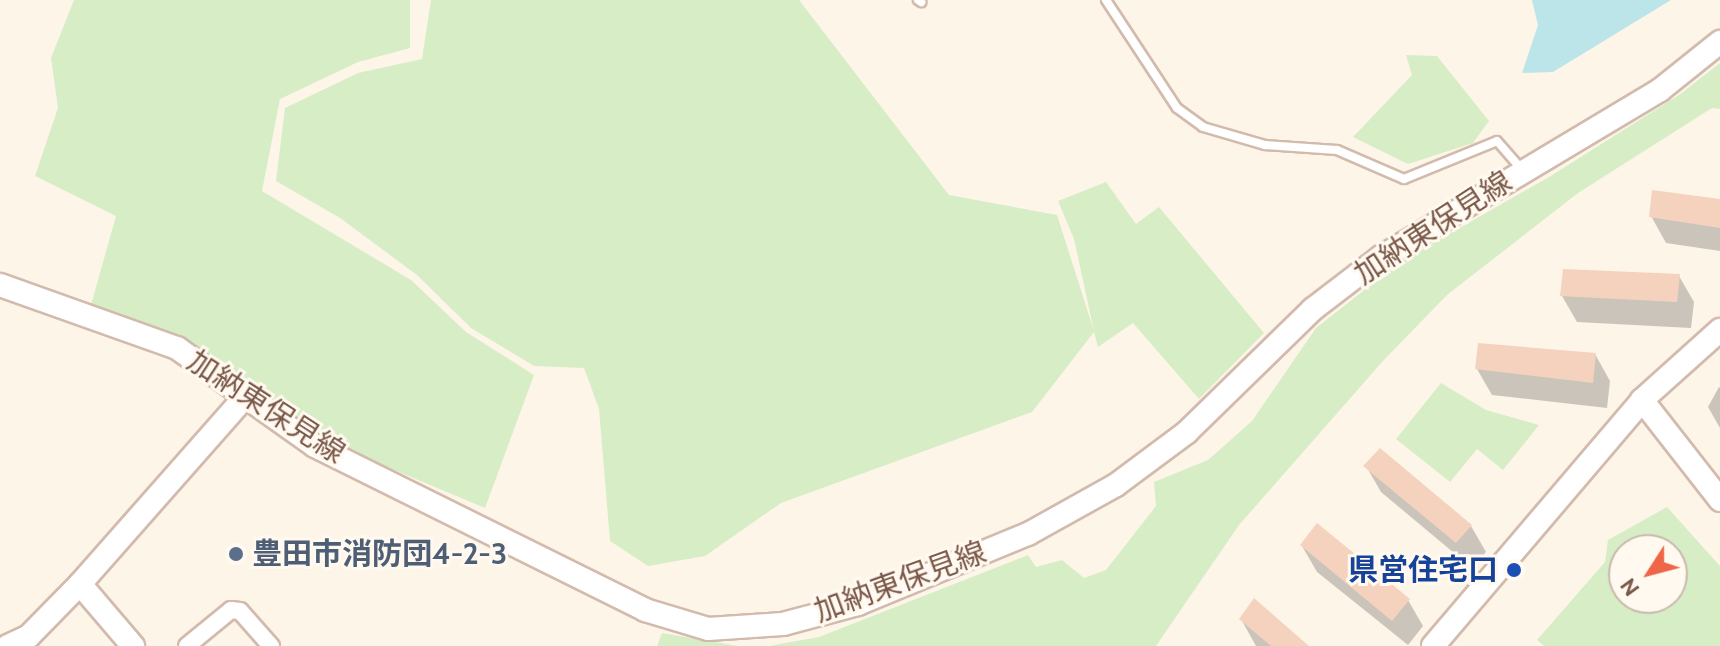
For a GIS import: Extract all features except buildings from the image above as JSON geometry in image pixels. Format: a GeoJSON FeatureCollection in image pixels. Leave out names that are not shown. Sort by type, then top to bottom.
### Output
{"type":"FeatureCollection","features":[{"type":"Feature","properties":{"kind":"main road","name":"加納東保見線"},"geometry":{"type":"LineString","coordinates":[[0,285],[177,348],[243,399],[315,446],[645,610],[708,629],[783,624],[858,604],[1028,534],[1116,485],[1187,432],[1313,309],[1381,257],[1660,90],[1720,42]]}},
{"type":"Feature","properties":{"kind":"main road"},"geometry":{"type":"LineString","coordinates":[[1433,646],[1642,400],[1720,330]]}},
{"type":"Feature","properties":{"kind":"main road"},"geometry":{"type":"LineString","coordinates":[[8,646],[29,636],[80,584],[243,399]]}},
{"type":"Feature","properties":{"kind":"main road"},"geometry":{"type":"LineString","coordinates":[[1642,400],[1720,500]]}},
{"type":"Feature","properties":{"kind":"main road"},"geometry":{"type":"LineString","coordinates":[[80,584],[133,646]]}},
{"type":"Feature","properties":{"kind":"street"},"geometry":{"type":"LineString","coordinates":[[187,646],[231,610],[240,611],[271,646]]}},
{"type":"Feature","properties":{"kind":"lane"},"geometry":{"type":"LineString","coordinates":[[1106,0],[1177,108],[1203,127],[1265,145],[1337,150],[1404,179],[1497,141],[1522,171]]}},
{"type":"Feature","properties":{"kind":"green space"},"geometry":{"type":"Polygon","coordinates":[[[74,0],[410,0],[410,48],[358,62],[280,99],[262,191],[411,280],[466,332],[534,375],[485,508],[320,439],[179,336],[91,305],[116,216],[35,176],[58,108],[51,58],[74,0]]]}},
{"type":"Feature","properties":{"kind":"green space"},"geometry":{"type":"Polygon","coordinates":[[[431,0],[799,0],[949,195],[1057,215],[1094,331],[1074,239],[1058,201],[1106,182],[1136,224],[1159,207],[1264,333],[1199,399],[1133,323],[1098,347],[1094,332],[1032,412],[781,503],[705,556],[648,566],[610,541],[599,409],[584,368],[534,366],[471,328],[417,275],[340,218],[276,181],[285,108],[358,73],[422,59],[431,0]]]}},
{"type":"Feature","properties":{"kind":"green space"},"geometry":{"type":"Polygon","coordinates":[[[1406,55],[1437,56],[1489,121],[1473,143],[1408,164],[1353,137],[1412,75],[1406,55]]]}},
{"type":"Feature","properties":{"kind":"green space"},"geometry":{"type":"Polygon","coordinates":[[[1720,63],[1720,109],[1712,108],[1578,193],[1447,295],[1382,362],[1239,525],[1156,646],[769,646],[819,637],[1028,555],[1036,567],[1062,560],[1084,578],[1106,570],[1156,506],[1154,482],[1208,460],[1252,421],[1316,328],[1400,262],[1549,177],[1679,95],[1720,63]]]}},
{"type":"Feature","properties":{"kind":"green space"},"geometry":{"type":"Polygon","coordinates":[[[1441,383],[1486,410],[1539,425],[1503,470],[1477,449],[1450,482],[1396,439],[1441,383]]]}},
{"type":"Feature","properties":{"kind":"green space"},"geometry":{"type":"Polygon","coordinates":[[[1667,507],[1720,566],[1720,646],[1544,646],[1537,640],[1605,562],[1608,540],[1608,614],[1688,614],[1688,534],[1619,534],[1667,507]]]}},
{"type":"Feature","properties":{"kind":"green space"},"geometry":{"type":"Polygon","coordinates":[[[662,633],[738,646],[657,646],[662,633]]]}},
{"type":"Feature","properties":{"kind":"water"},"geometry":{"type":"Polygon","coordinates":[[[1532,0],[1671,0],[1553,72],[1522,73],[1538,25],[1532,0]]]}},
{"type":"Feature","properties":{"kind":"place","name":"豊田市消防団4-2-3"},"geometry":{"type":"Point","coordinates":[236,554]}},
{"type":"Feature","properties":{"kind":"place","name":"県営住宅口"},"geometry":{"type":"Point","coordinates":[1514,570]}}]}
